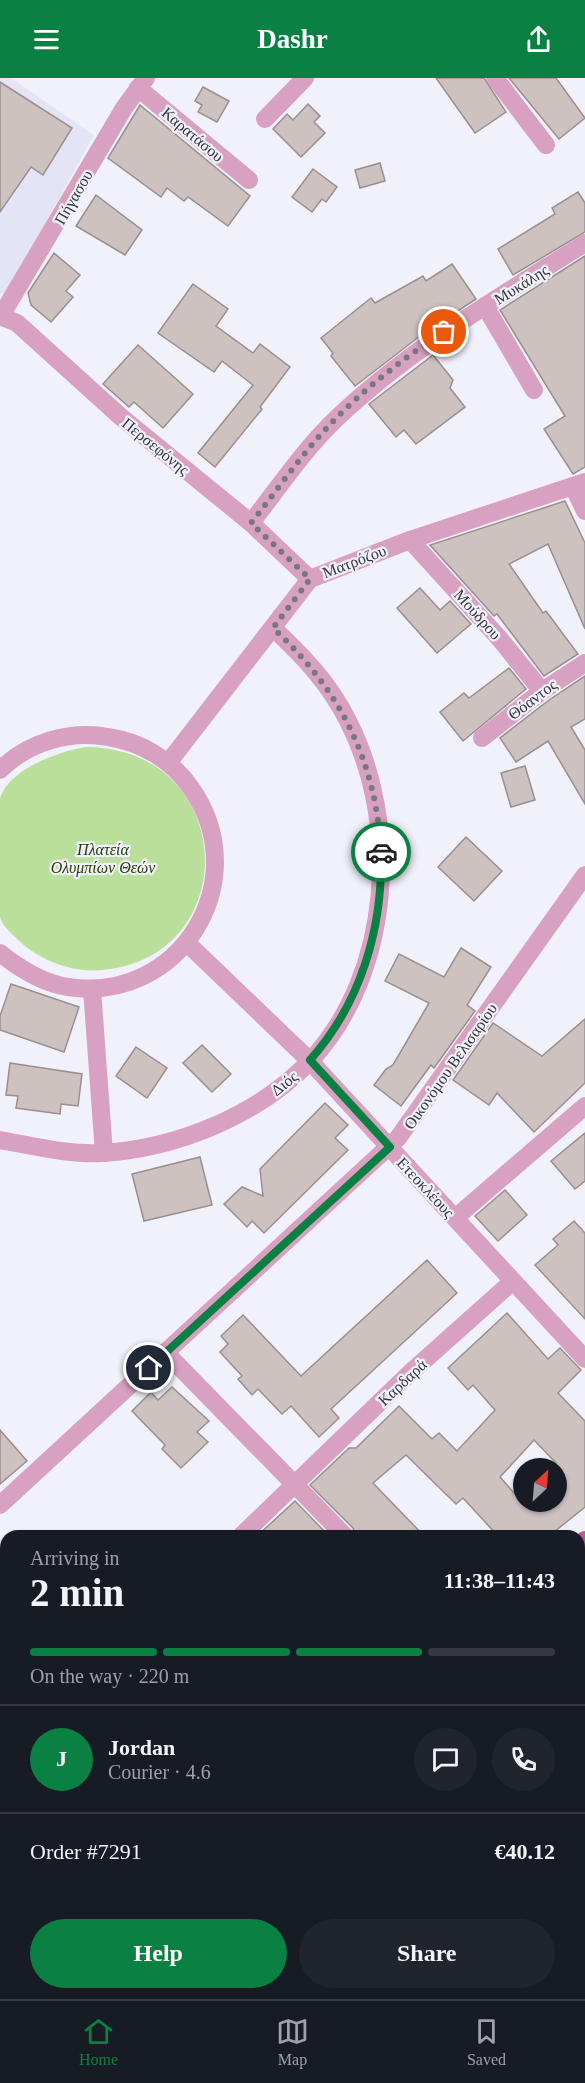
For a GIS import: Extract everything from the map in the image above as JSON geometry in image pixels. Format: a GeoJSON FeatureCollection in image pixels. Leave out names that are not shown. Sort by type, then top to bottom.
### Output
{"type":"FeatureCollection","features":[{"type":"Feature","properties":{"kind":"street"},"geometry":{"type":"LineString","coordinates":[[265,119],[305,78]]}},
{"type":"Feature","properties":{"kind":"street"},"geometry":{"type":"LineString","coordinates":[[495,78],[546,145]]}},
{"type":"Feature","properties":{"kind":"street","name":"Καρατάσου"},"geometry":{"type":"LineString","coordinates":[[142,83],[249,180]]}},
{"type":"Feature","properties":{"kind":"street","name":"Πήγασου"},"geometry":{"type":"LineString","coordinates":[[0,316],[142,83]]}},
{"type":"Feature","properties":{"kind":"street","name":"Μυκάλης"},"geometry":{"type":"LineString","coordinates":[[251,523],[311,445],[337,417],[424,345],[585,243]]}},
{"type":"Feature","properties":{"kind":"street"},"geometry":{"type":"LineString","coordinates":[[485,306],[534,390]]}},
{"type":"Feature","properties":{"kind":"street","name":"Περσεφόνης"},"geometry":{"type":"LineString","coordinates":[[0,316],[17,323],[96,396],[251,523],[310,579]]}},
{"type":"Feature","properties":{"kind":"street"},"geometry":{"type":"LineString","coordinates":[[579,484],[585,511]]}},
{"type":"Feature","properties":{"kind":"street","name":"Ματρόζου"},"geometry":{"type":"LineString","coordinates":[[168,763],[310,579],[410,540],[579,484]]}},
{"type":"Feature","properties":{"kind":"street","name":"Μούδρου"},"geometry":{"type":"LineString","coordinates":[[410,540],[492,629],[542,691]]}},
{"type":"Feature","properties":{"kind":"street","name":"Διός"},"geometry":{"type":"LineString","coordinates":[[0,1140],[51,1150],[104,1153],[153,1144],[228,1119],[267,1097],[310,1060],[332,1033],[346,1007],[372,944],[381,893],[380,836],[367,773],[348,720],[320,677],[273,628]]}},
{"type":"Feature","properties":{"kind":"street","name":"Θόαντος"},"geometry":{"type":"LineString","coordinates":[[482,738],[542,691],[585,663]]}},
{"type":"Feature","properties":{"kind":"street"},"geometry":{"type":"LineString","coordinates":[[0,770],[25,751],[46,742],[78,735],[121,739],[146,748],[168,763],[185,779],[198,798],[214,841],[216,864],[207,909],[187,943],[167,962],[144,976],[119,985],[92,989],[67,987],[43,980],[20,969],[0,953]]}},
{"type":"Feature","properties":{"kind":"street","name":"Οικονόμου Βελισαρίου"},"geometry":{"type":"LineString","coordinates":[[0,1505],[390,1147],[414,1118],[581,888]]}},
{"type":"Feature","properties":{"kind":"street","name":"Ετεοκλέους"},"geometry":{"type":"LineString","coordinates":[[187,943],[310,1060],[585,1359]]}},
{"type":"Feature","properties":{"kind":"street"},"geometry":{"type":"LineString","coordinates":[[92,989],[104,1153]]}},
{"type":"Feature","properties":{"kind":"street"},"geometry":{"type":"LineString","coordinates":[[455,1218],[585,1106]]}},
{"type":"Feature","properties":{"kind":"street","name":"Καρδαρά"},"geometry":{"type":"LineString","coordinates":[[247,1530],[410,1373],[513,1281]]}},
{"type":"Feature","properties":{"kind":"street"},"geometry":{"type":"LineString","coordinates":[[165,1352],[339,1530]]}},
{"type":"Feature","properties":{"kind":"shaded area"},"geometry":{"type":"Polygon","coordinates":[[[0,78],[11,78],[94,135],[7,293],[0,294],[0,78]]]}},
{"type":"Feature","properties":{"kind":"green space","name":"Πλατεία Ολυμπίων Θεών"},"geometry":{"type":"Polygon","coordinates":[[[86,747],[136,756],[173,780],[196,815],[205,854],[200,894],[182,930],[149,957],[103,970],[78,969],[54,963],[22,944],[3,924],[0,917],[0,799],[5,788],[24,770],[36,763],[86,747]]]}},
{"type":"Feature","properties":{"kind":"building"},"geometry":{"type":"Polygon","coordinates":[[[436,78],[484,78],[506,112],[475,133],[436,78]]]}},
{"type":"Feature","properties":{"kind":"building"},"geometry":{"type":"Polygon","coordinates":[[[509,78],[556,78],[585,118],[559,139],[509,78]]]}},
{"type":"Feature","properties":{"kind":"building"},"geometry":{"type":"Polygon","coordinates":[[[0,82],[72,128],[43,175],[31,167],[0,212],[0,82]]]}},
{"type":"Feature","properties":{"kind":"building"},"geometry":{"type":"Polygon","coordinates":[[[203,87],[229,101],[217,122],[198,112],[202,105],[195,101],[203,87]]]}},
{"type":"Feature","properties":{"kind":"building"},"geometry":{"type":"Polygon","coordinates":[[[308,104],[320,116],[314,122],[325,133],[301,157],[273,129],[287,114],[293,120],[308,104]]]}},
{"type":"Feature","properties":{"kind":"building"},"geometry":{"type":"Polygon","coordinates":[[[140,105],[250,196],[228,226],[188,197],[184,201],[167,188],[161,197],[108,158],[140,105]]]}},
{"type":"Feature","properties":{"kind":"building"},"geometry":{"type":"Polygon","coordinates":[[[380,163],[385,181],[360,188],[355,170],[380,163]]]}},
{"type":"Feature","properties":{"kind":"building"},"geometry":{"type":"Polygon","coordinates":[[[313,169],[337,187],[326,202],[322,199],[312,212],[292,197],[313,169]]]}},
{"type":"Feature","properties":{"kind":"building"},"geometry":{"type":"Polygon","coordinates":[[[578,192],[585,203],[585,232],[513,275],[498,249],[555,214],[552,208],[578,192]]]}},
{"type":"Feature","properties":{"kind":"building"},"geometry":{"type":"Polygon","coordinates":[[[96,195],[142,230],[125,255],[76,226],[96,195]]]}},
{"type":"Feature","properties":{"kind":"building"},"geometry":{"type":"Polygon","coordinates":[[[54,253],[80,275],[66,291],[73,297],[51,322],[31,305],[28,293],[54,253]]]}},
{"type":"Feature","properties":{"kind":"building"},"geometry":{"type":"Polygon","coordinates":[[[585,256],[585,467],[573,474],[544,429],[565,416],[500,310],[585,256]]]}},
{"type":"Feature","properties":{"kind":"building"},"geometry":{"type":"Polygon","coordinates":[[[452,264],[476,299],[420,336],[355,386],[331,356],[333,353],[321,338],[371,298],[375,303],[423,276],[426,281],[452,264]]]}},
{"type":"Feature","properties":{"kind":"building"},"geometry":{"type":"Polygon","coordinates":[[[193,284],[228,309],[216,326],[253,353],[260,344],[290,367],[260,407],[262,409],[215,467],[198,453],[253,385],[222,361],[214,372],[158,333],[193,284]]]}},
{"type":"Feature","properties":{"kind":"building"},"geometry":{"type":"Polygon","coordinates":[[[138,345],[193,394],[163,428],[134,402],[129,407],[103,384],[138,345]]]}},
{"type":"Feature","properties":{"kind":"building"},"geometry":{"type":"Polygon","coordinates":[[[433,355],[453,380],[450,388],[465,407],[416,444],[404,430],[396,437],[369,404],[433,355]]]}},
{"type":"Feature","properties":{"kind":"building"},"geometry":{"type":"Polygon","coordinates":[[[565,501],[585,543],[585,629],[548,544],[509,564],[543,613],[546,611],[578,654],[544,676],[497,614],[494,616],[430,545],[565,501]]]}},
{"type":"Feature","properties":{"kind":"building"},"geometry":{"type":"Polygon","coordinates":[[[420,588],[440,610],[450,601],[471,624],[437,653],[397,608],[420,588]]]}},
{"type":"Feature","properties":{"kind":"building"},"geometry":{"type":"Polygon","coordinates":[[[509,668],[526,689],[463,741],[440,712],[464,693],[469,698],[509,668]]]}},
{"type":"Feature","properties":{"kind":"building"},"geometry":{"type":"Polygon","coordinates":[[[585,676],[585,719],[571,727],[585,750],[585,804],[548,741],[516,762],[500,738],[549,700],[585,676]]]}},
{"type":"Feature","properties":{"kind":"building"},"geometry":{"type":"Polygon","coordinates":[[[525,766],[535,800],[511,807],[501,773],[525,766]]]}},
{"type":"Feature","properties":{"kind":"building"},"geometry":{"type":"Polygon","coordinates":[[[466,837],[502,871],[474,901],[438,867],[466,837]]]}},
{"type":"Feature","properties":{"kind":"building"},"geometry":{"type":"Polygon","coordinates":[[[461,948],[491,967],[467,1005],[475,1011],[434,1068],[431,1065],[401,1106],[374,1085],[386,1069],[393,1065],[429,1003],[385,981],[399,954],[444,977],[461,948]]]}},
{"type":"Feature","properties":{"kind":"building"},"geometry":{"type":"Polygon","coordinates":[[[11,984],[79,1007],[64,1052],[0,1030],[0,1016],[11,984]]]}},
{"type":"Feature","properties":{"kind":"building"},"geometry":{"type":"Polygon","coordinates":[[[585,1019],[585,1083],[534,1132],[497,1093],[489,1105],[453,1080],[493,1023],[542,1056],[585,1019]]]}},
{"type":"Feature","properties":{"kind":"building"},"geometry":{"type":"Polygon","coordinates":[[[202,1045],[231,1074],[212,1092],[183,1063],[202,1045]]]}},
{"type":"Feature","properties":{"kind":"building"},"geometry":{"type":"Polygon","coordinates":[[[136,1047],[167,1068],[147,1098],[116,1076],[136,1047]]]}},
{"type":"Feature","properties":{"kind":"building"},"geometry":{"type":"Polygon","coordinates":[[[10,1063],[82,1074],[78,1106],[61,1104],[60,1114],[16,1108],[18,1096],[6,1095],[10,1063]]]}},
{"type":"Feature","properties":{"kind":"building"},"geometry":{"type":"Polygon","coordinates":[[[325,1103],[348,1125],[335,1138],[348,1150],[264,1233],[252,1221],[247,1227],[224,1204],[242,1187],[263,1196],[260,1169],[325,1103]]]}},
{"type":"Feature","properties":{"kind":"building"},"geometry":{"type":"Polygon","coordinates":[[[585,1133],[585,1181],[575,1189],[551,1161],[585,1133]]]}},
{"type":"Feature","properties":{"kind":"building"},"geometry":{"type":"Polygon","coordinates":[[[200,1157],[212,1205],[144,1221],[132,1174],[200,1157]]]}},
{"type":"Feature","properties":{"kind":"building"},"geometry":{"type":"Polygon","coordinates":[[[505,1190],[527,1215],[498,1241],[475,1216],[505,1190]]]}},
{"type":"Feature","properties":{"kind":"building"},"geometry":{"type":"Polygon","coordinates":[[[574,1221],[585,1233],[585,1319],[535,1265],[558,1245],[553,1239],[574,1221]]]}},
{"type":"Feature","properties":{"kind":"building"},"geometry":{"type":"Polygon","coordinates":[[[427,1260],[457,1293],[331,1409],[339,1418],[319,1437],[291,1406],[282,1414],[258,1389],[252,1395],[238,1379],[242,1376],[220,1352],[228,1344],[221,1336],[243,1315],[301,1376],[427,1260]]]}},
{"type":"Feature","properties":{"kind":"building"},"geometry":{"type":"Polygon","coordinates":[[[507,1313],[548,1359],[560,1348],[581,1370],[558,1393],[585,1421],[585,1507],[556,1530],[492,1530],[463,1498],[456,1504],[406,1455],[373,1483],[418,1530],[354,1530],[310,1485],[349,1448],[356,1448],[399,1406],[432,1439],[439,1433],[457,1451],[495,1410],[473,1385],[468,1390],[448,1368],[507,1313]]]}},
{"type":"Feature","properties":{"kind":"building"},"geometry":{"type":"Polygon","coordinates":[[[172,1387],[209,1421],[197,1432],[208,1442],[181,1468],[162,1449],[165,1445],[132,1411],[151,1392],[158,1400],[172,1387]]]}},
{"type":"Feature","properties":{"kind":"building"},"geometry":{"type":"Polygon","coordinates":[[[0,1430],[27,1461],[0,1484],[0,1430]]]}},
{"type":"Feature","properties":{"kind":"building"},"geometry":{"type":"Polygon","coordinates":[[[295,1501],[323,1530],[264,1530],[295,1501]]]}},
{"type":"Feature","properties":{"kind":"way so far"},"geometry":{"type":"LineString","coordinates":[[381,852],[372,790],[357,740],[348,720],[320,677],[273,628],[310,579],[251,523],[311,445],[337,417],[424,345],[444,332]]}},
{"type":"Feature","properties":{"kind":"route"},"geometry":{"type":"LineString","coordinates":[[149,1368],[390,1147],[310,1060],[332,1033],[366,962],[372,944],[381,893],[381,852]]}}]}
